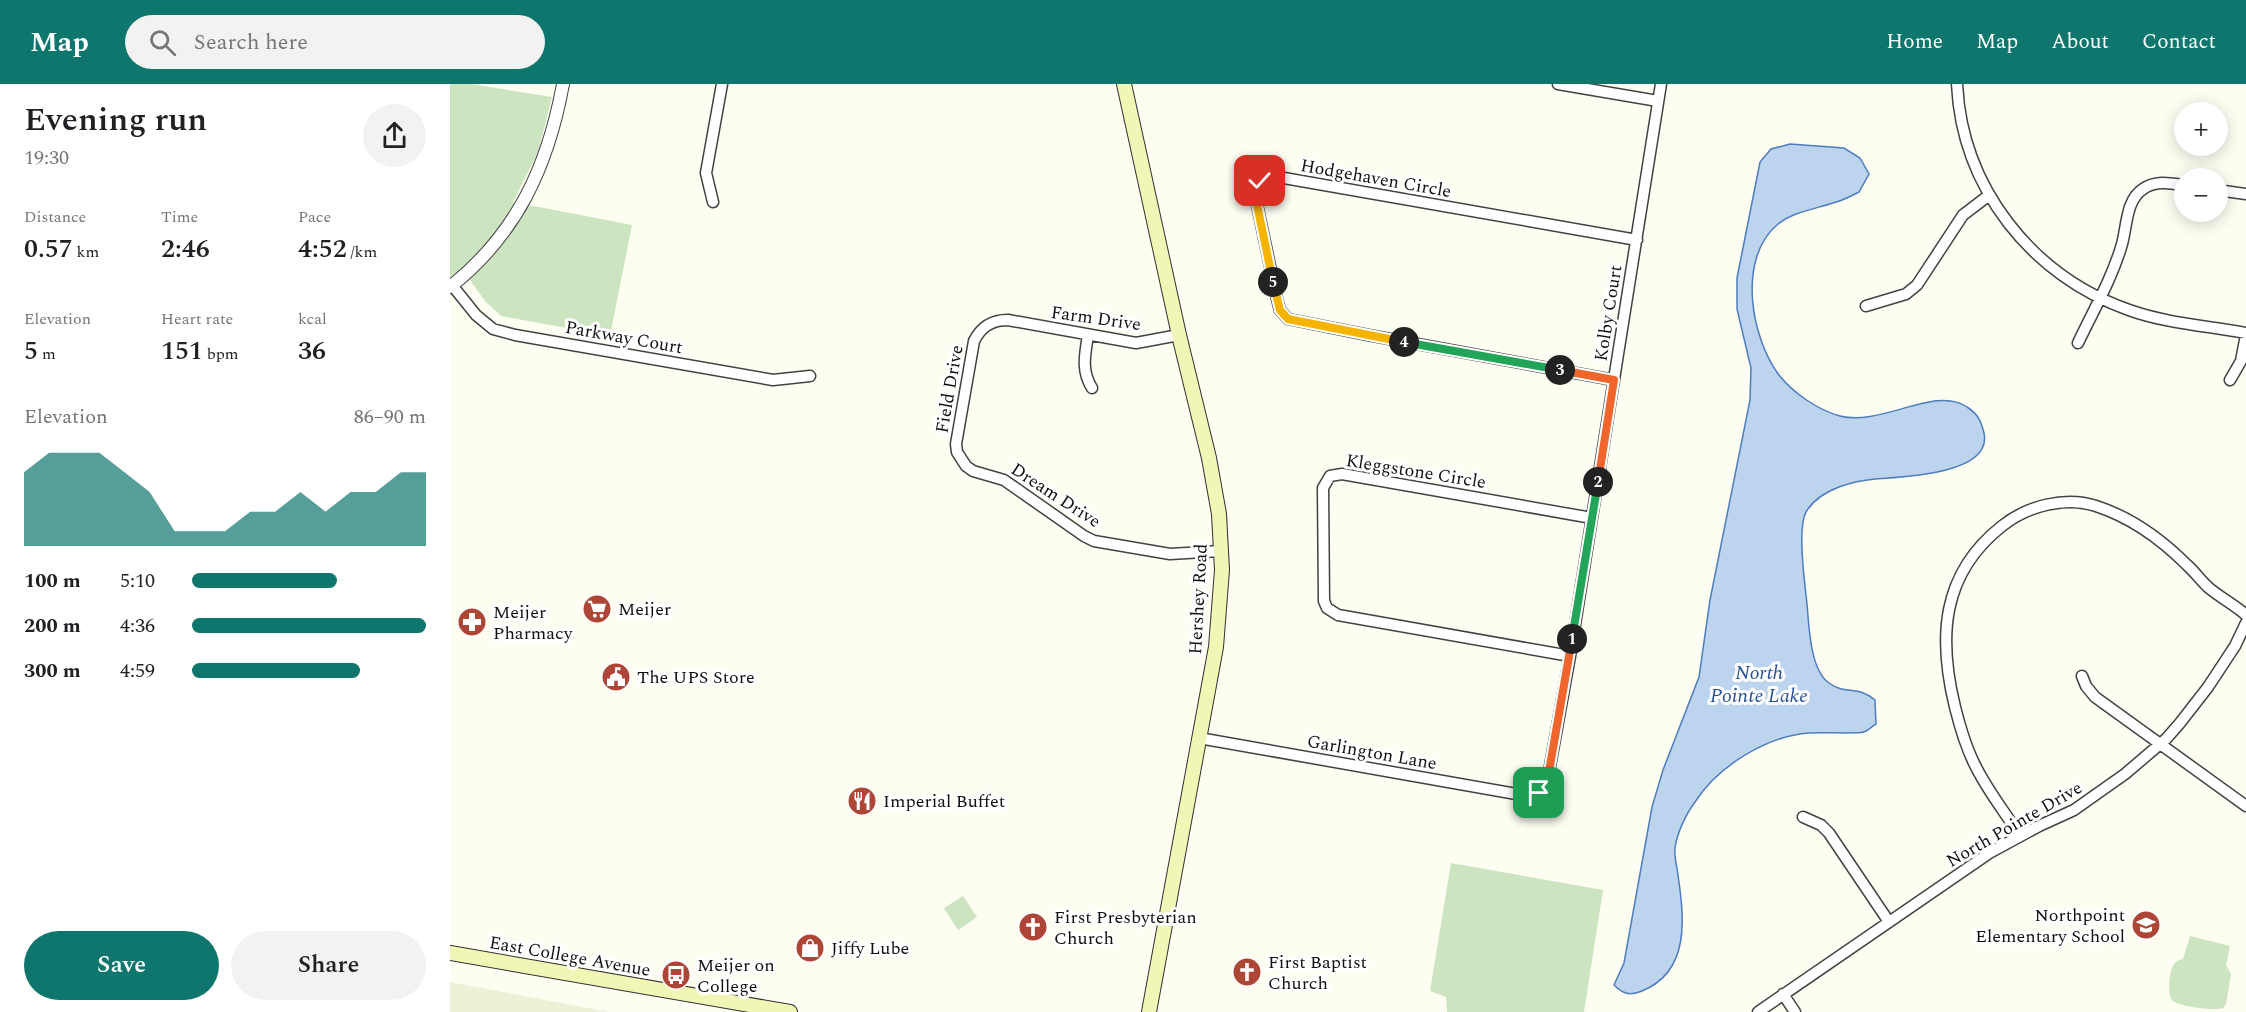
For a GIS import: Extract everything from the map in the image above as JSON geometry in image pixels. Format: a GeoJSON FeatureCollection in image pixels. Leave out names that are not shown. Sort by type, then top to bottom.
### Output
{"type":"FeatureCollection","features":[{"type":"Feature","properties":{"kind":"main road","name":"Hershey Road"},"geometry":{"type":"LineString","coordinates":[[1124,84],[1179,335],[1209,458],[1219,514],[1222,570],[1216,647],[1149,1012]]}},
{"type":"Feature","properties":{"kind":"main road","name":"East College Avenue"},"geometry":{"type":"LineString","coordinates":[[450,953],[790,1012]]}},
{"type":"Feature","properties":{"kind":"street"},"geometry":{"type":"LineString","coordinates":[[451,286],[498,240],[522,206],[546,153],[563,84]]}},
{"type":"Feature","properties":{"kind":"street"},"geometry":{"type":"LineString","coordinates":[[713,202],[706,173],[722,84]]}},
{"type":"Feature","properties":{"kind":"street"},"geometry":{"type":"LineString","coordinates":[[1558,84],[1658,101]]}},
{"type":"Feature","properties":{"kind":"street","name":"Kolby Court"},"geometry":{"type":"LineString","coordinates":[[1539,793],[1547,783],[1570,656],[1661,84]]}},
{"type":"Feature","properties":{"kind":"street"},"geometry":{"type":"LineString","coordinates":[[1957,84],[1964,133],[1972,158],[1988,196],[2017,234],[2049,267],[2070,282],[2100,298],[2143,314],[2246,334],[2241,361],[2230,380]]}},
{"type":"Feature","properties":{"kind":"street","name":"Hodgehaven Circle"},"geometry":{"type":"LineString","coordinates":[[1614,380],[1288,319],[1280,310],[1277,299],[1255,195],[1257,186],[1264,179],[1284,178],[1637,240]]}},
{"type":"Feature","properties":{"kind":"street"},"geometry":{"type":"LineString","coordinates":[[2078,343],[2118,254],[2136,195],[2143,188],[2161,183],[2174,184]]}},
{"type":"Feature","properties":{"kind":"street"},"geometry":{"type":"LineString","coordinates":[[2228,192],[2246,195]]}},
{"type":"Feature","properties":{"kind":"street"},"geometry":{"type":"LineString","coordinates":[[1866,306],[1906,294],[1917,285],[1963,215],[1988,196]]}},
{"type":"Feature","properties":{"kind":"street","name":"Parkway Court"},"geometry":{"type":"LineString","coordinates":[[451,286],[476,315],[493,329],[515,335],[773,380],[810,376]]}},
{"type":"Feature","properties":{"kind":"street","name":"Farm Drive"},"geometry":{"type":"LineString","coordinates":[[1008,320],[1136,343],[1179,335]]}},
{"type":"Feature","properties":{"kind":"street","name":"Field Drive"},"geometry":{"type":"LineString","coordinates":[[981,474],[966,466],[957,452],[956,444],[968,375],[974,341],[978,333],[991,322],[1008,320]]}},
{"type":"Feature","properties":{"kind":"street"},"geometry":{"type":"LineString","coordinates":[[1088,335],[1084,362],[1085,372],[1092,388]]}},
{"type":"Feature","properties":{"kind":"street","name":"Dream Drive"},"geometry":{"type":"LineString","coordinates":[[981,474],[1004,480],[1094,541],[1170,554],[1221,551]]}},
{"type":"Feature","properties":{"kind":"street","name":"Kleggstone Circle"},"geometry":{"type":"LineString","coordinates":[[1570,656],[1331,612],[1324,601],[1323,488],[1330,476],[1342,474],[1592,518]]}},
{"type":"Feature","properties":{"kind":"street"},"geometry":{"type":"LineString","coordinates":[[2020,836],[1983,782],[1973,763],[1964,740],[1946,664],[1947,616],[1952,598],[1970,561],[1986,538],[2013,517],[2042,506],[2066,503],[2093,505],[2119,515],[2142,529],[2169,549],[2220,597],[2246,615]]}},
{"type":"Feature","properties":{"kind":"street","name":"North Pointe Drive"},"geometry":{"type":"LineString","coordinates":[[1758,1012],[1991,852],[2074,810],[2125,774],[2180,723],[2208,687],[2235,646],[2246,623]]}},
{"type":"Feature","properties":{"kind":"street"},"geometry":{"type":"LineString","coordinates":[[2082,676],[2086,686],[2096,697],[2246,806]]}},
{"type":"Feature","properties":{"kind":"street","name":"Garlington Lane"},"geometry":{"type":"LineString","coordinates":[[1199,738],[1522,795],[1539,793]]}},
{"type":"Feature","properties":{"kind":"street"},"geometry":{"type":"LineString","coordinates":[[1803,817],[1821,825],[1829,833],[1889,922]]}},
{"type":"Feature","properties":{"kind":"street"},"geometry":{"type":"LineString","coordinates":[[1783,994],[1795,1012]]}},
{"type":"Feature","properties":{"kind":"green space"},"geometry":{"type":"Polygon","coordinates":[[[450,84],[471,84],[552,97],[538,152],[513,202],[632,225],[610,336],[501,316],[485,301],[470,280],[450,295],[450,84]]]}},
{"type":"Feature","properties":{"kind":"green space"},"geometry":{"type":"Polygon","coordinates":[[[1451,863],[1603,890],[1584,1012],[1447,1012],[1446,997],[1430,991],[1451,863]]]}},
{"type":"Feature","properties":{"kind":"green space"},"geometry":{"type":"Polygon","coordinates":[[[963,896],[977,917],[958,930],[944,908],[963,896]]]}},
{"type":"Feature","properties":{"kind":"green space"},"geometry":{"type":"Polygon","coordinates":[[[2190,936],[2230,946],[2226,965],[2231,974],[2226,1004],[2223,1008],[2197,1008],[2176,1002],[2170,997],[2171,970],[2175,963],[2183,959],[2190,936]]]}},
{"type":"Feature","properties":{"kind":"green space"},"geometry":{"type":"Polygon","coordinates":[[[450,982],[610,1012],[450,1012],[450,982]]]}},
{"type":"Feature","properties":{"kind":"water","name":"North Pointe Lake"},"geometry":{"type":"Polygon","coordinates":[[[1790,144],[1844,148],[1860,158],[1869,174],[1859,192],[1840,201],[1790,217],[1777,225],[1764,240],[1756,258],[1752,299],[1761,341],[1779,375],[1806,400],[1823,410],[1840,416],[1856,418],[1873,416],[1924,403],[1954,402],[1967,407],[1979,418],[1984,433],[1983,447],[1974,458],[1942,471],[1866,480],[1839,487],[1820,497],[1806,512],[1802,530],[1802,557],[1814,658],[1823,677],[1829,683],[1841,689],[1869,695],[1875,700],[1876,724],[1864,732],[1809,733],[1777,740],[1745,755],[1717,776],[1685,818],[1675,848],[1682,908],[1681,941],[1677,957],[1658,982],[1642,991],[1627,993],[1614,985],[1624,963],[1652,807],[1663,770],[1699,677],[1710,600],[1750,400],[1751,368],[1737,309],[1737,278],[1760,162],[1771,149],[1790,144]]]}},
{"type":"Feature","properties":{"kind":"place","name":"Meijer"},"geometry":{"type":"Point","coordinates":[597,609]}},
{"type":"Feature","properties":{"kind":"place","name":"Meijer Pharmacy"},"geometry":{"type":"Point","coordinates":[472,622]}},
{"type":"Feature","properties":{"kind":"place","name":"The UPS Store"},"geometry":{"type":"Point","coordinates":[616,677]}},
{"type":"Feature","properties":{"kind":"place","name":"Imperial Buffet"},"geometry":{"type":"Point","coordinates":[862,801]}},
{"type":"Feature","properties":{"kind":"place","name":"Northpoint Elementary School"},"geometry":{"type":"Point","coordinates":[2146,925]}},
{"type":"Feature","properties":{"kind":"place","name":"First Presbyterian Church"},"geometry":{"type":"Point","coordinates":[1033,927]}},
{"type":"Feature","properties":{"kind":"place","name":"Jiffy Lube"},"geometry":{"type":"Point","coordinates":[810,948]}},
{"type":"Feature","properties":{"kind":"place","name":"First Baptist Church"},"geometry":{"type":"Point","coordinates":[1247,972]}},
{"type":"Feature","properties":{"kind":"place","name":"Meijer on College"},"geometry":{"type":"Point","coordinates":[676,975]}},
{"type":"Feature","properties":{"kind":"route"},"geometry":{"type":"LineString","coordinates":[[1260,181],[1255,195],[1277,299],[1280,310],[1288,319],[1614,380],[1570,656],[1547,783],[1544,790],[1539,793]]}}]}
